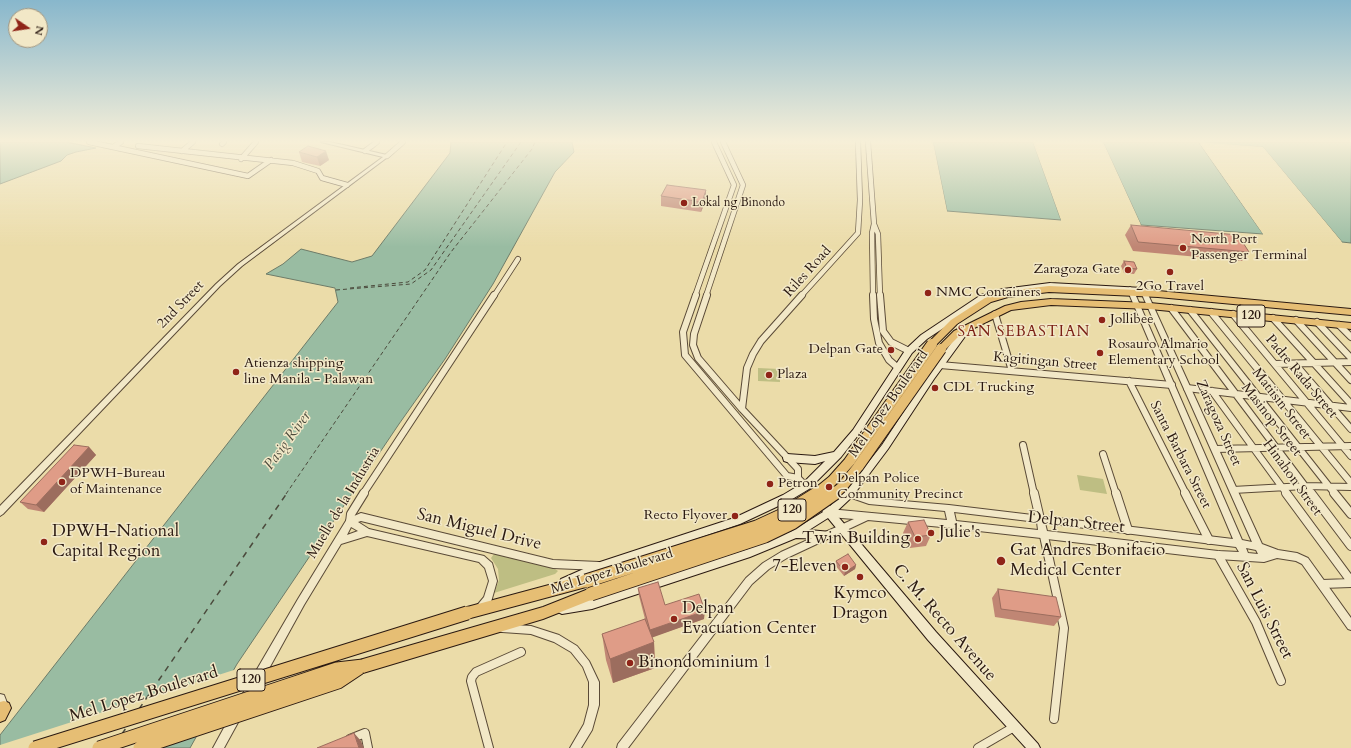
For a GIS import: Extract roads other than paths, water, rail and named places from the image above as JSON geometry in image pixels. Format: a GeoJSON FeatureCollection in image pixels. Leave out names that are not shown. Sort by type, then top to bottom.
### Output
{"type":"FeatureCollection","features":[{"type":"Feature","properties":{"kind":"highway","name":"Mel Lopez Boulevard"},"geometry":{"type":"LineString","coordinates":[[35,748],[473,611],[586,581],[757,527],[783,515],[810,499],[832,481],[849,462],[954,322],[988,300],[1007,294],[1031,290],[1067,288],[1131,290],[1156,294],[1351,312]]}},
{"type":"Feature","properties":{"kind":"highway","name":"Mel Lopez Boulevard"},"geometry":{"type":"LineString","coordinates":[[99,748],[337,669],[363,666],[543,613],[591,594],[765,536],[792,523],[818,506],[842,487],[858,467],[937,346],[995,314],[1021,305],[1069,302],[1150,306],[1351,326]]}},
{"type":"Feature","properties":{"kind":"highway","name":"Mel Lopez Boulevard"},"geometry":{"type":"LineString","coordinates":[[140,748],[338,682],[363,666]]}},
{"type":"Feature","properties":{"kind":"main road","name":"Mel Lopez Boulevard"},"geometry":{"type":"LineString","coordinates":[[541,593],[601,566],[737,521],[786,498],[806,486],[839,453],[856,432],[897,367],[909,351],[924,337],[984,297],[1003,291],[1050,285],[1131,290]]}},
{"type":"Feature","properties":{"kind":"main road","name":"Mel Lopez Boulevard"},"geometry":{"type":"LineString","coordinates":[[543,613],[592,604],[750,553],[795,534],[829,513],[849,494],[870,468],[940,364],[966,329]]}},
{"type":"Feature","properties":{"kind":"main road"},"geometry":{"type":"LineString","coordinates":[[787,458],[815,460],[839,453],[870,468]]}},
{"type":"Feature","properties":{"kind":"main road","name":"C. M. Recto Avenue"},"geometry":{"type":"LineString","coordinates":[[806,486],[932,636],[1034,748]]}},
{"type":"Feature","properties":{"kind":"main road"},"geometry":{"type":"LineString","coordinates":[[795,534],[828,535]]}},
{"type":"Feature","properties":{"kind":"street"},"geometry":{"type":"LineString","coordinates":[[321,177],[348,185]]}},
{"type":"Feature","properties":{"kind":"street","name":"2nd Street"},"geometry":{"type":"LineString","coordinates":[[0,512],[218,285],[240,265],[359,177]]}},
{"type":"Feature","properties":{"kind":"street"},"geometry":{"type":"LineString","coordinates":[[730,177],[734,185],[683,332],[685,355],[695,369],[786,476],[798,478],[806,486]]}},
{"type":"Feature","properties":{"kind":"street"},"geometry":{"type":"LineString","coordinates":[[739,177],[743,186],[694,334],[693,345],[698,358],[742,409],[798,469],[798,478]]}},
{"type":"Feature","properties":{"kind":"street","name":"Riles Road"},"geometry":{"type":"LineString","coordinates":[[742,409],[747,368],[752,354],[761,341],[858,233],[858,177]]}},
{"type":"Feature","properties":{"kind":"street"},"geometry":{"type":"LineString","coordinates":[[871,177],[874,224],[872,233],[874,319],[879,343],[889,360],[897,367]]}},
{"type":"Feature","properties":{"kind":"street"},"geometry":{"type":"LineString","coordinates":[[874,224],[878,234],[880,317],[883,331],[891,342],[909,351]]}},
{"type":"Feature","properties":{"kind":"street","name":"Muelle de la Industria"},"geometry":{"type":"LineString","coordinates":[[218,748],[350,522],[351,514],[356,505],[518,259]]}},
{"type":"Feature","properties":{"kind":"street","name":"Zaragoza Street"},"geometry":{"type":"LineString","coordinates":[[1131,290],[1245,557]]}},
{"type":"Feature","properties":{"kind":"street","name":"Zaragoza Street"},"geometry":{"type":"LineString","coordinates":[[1144,291],[1264,558]]}},
{"type":"Feature","properties":{"kind":"street","name":"Masinop Street"},"geometry":{"type":"LineString","coordinates":[[1171,308],[1234,394],[1351,546]]}},
{"type":"Feature","properties":{"kind":"street","name":"Matiisin Street"},"geometry":{"type":"LineString","coordinates":[[1190,310],[1351,514]]}},
{"type":"Feature","properties":{"kind":"street"},"geometry":{"type":"LineString","coordinates":[[1211,312],[1351,483]]}},
{"type":"Feature","properties":{"kind":"street"},"geometry":{"type":"LineString","coordinates":[[995,314],[1012,370]]}},
{"type":"Feature","properties":{"kind":"street","name":"Padre Rada Street"},"geometry":{"type":"LineString","coordinates":[[1233,314],[1351,456]]}},
{"type":"Feature","properties":{"kind":"street"},"geometry":{"type":"LineString","coordinates":[[1273,318],[1351,404]]}},
{"type":"Feature","properties":{"kind":"street"},"geometry":{"type":"LineString","coordinates":[[1296,320],[1351,380]]}},
{"type":"Feature","properties":{"kind":"street"},"geometry":{"type":"LineString","coordinates":[[1317,322],[1351,358]]}},
{"type":"Feature","properties":{"kind":"street"},"geometry":{"type":"LineString","coordinates":[[1339,325],[1351,337]]}},
{"type":"Feature","properties":{"kind":"street"},"geometry":{"type":"LineString","coordinates":[[1275,364],[1351,362]]}},
{"type":"Feature","properties":{"kind":"street","name":"Kagitingan Street"},"geometry":{"type":"LineString","coordinates":[[940,364],[1172,385]]}},
{"type":"Feature","properties":{"kind":"street"},"geometry":{"type":"LineString","coordinates":[[1295,364],[1351,429]]}},
{"type":"Feature","properties":{"kind":"street"},"geometry":{"type":"LineString","coordinates":[[695,369],[704,365]]}},
{"type":"Feature","properties":{"kind":"street","name":"Santa Barbara Street"},"geometry":{"type":"LineString","coordinates":[[1129,382],[1209,540]]}},
{"type":"Feature","properties":{"kind":"street"},"geometry":{"type":"LineString","coordinates":[[1187,388],[1351,408]]}},
{"type":"Feature","properties":{"kind":"street","name":"Hinahon Street"},"geometry":{"type":"LineString","coordinates":[[1212,391],[1351,582]]}},
{"type":"Feature","properties":{"kind":"street"},"geometry":{"type":"LineString","coordinates":[[1024,445],[1064,628],[1054,719]]}},
{"type":"Feature","properties":{"kind":"street"},"geometry":{"type":"LineString","coordinates":[[1215,449],[1351,446]]}},
{"type":"Feature","properties":{"kind":"street"},"geometry":{"type":"LineString","coordinates":[[1103,454],[1128,530]]}},
{"type":"Feature","properties":{"kind":"street"},"geometry":{"type":"LineString","coordinates":[[1233,490],[1306,486],[1351,487]]}},
{"type":"Feature","properties":{"kind":"street","name":"Delpan Street"},"geometry":{"type":"LineString","coordinates":[[849,494],[869,501],[949,508],[1240,543]]}},
{"type":"Feature","properties":{"kind":"street"},"geometry":{"type":"LineString","coordinates":[[949,508],[952,524]]}},
{"type":"Feature","properties":{"kind":"street","name":"Delpan Street"},"geometry":{"type":"LineString","coordinates":[[829,513],[952,524],[1044,536],[1245,557]]}},
{"type":"Feature","properties":{"kind":"street","name":"Delpan Street"},"geometry":{"type":"LineString","coordinates":[[622,748],[749,581],[766,566],[784,555],[867,516]]}},
{"type":"Feature","properties":{"kind":"street","name":"San Miguel Drive"},"geometry":{"type":"LineString","coordinates":[[350,522],[361,517],[553,564],[601,566]]}},
{"type":"Feature","properties":{"kind":"street"},"geometry":{"type":"LineString","coordinates":[[350,522],[367,532]]}},
{"type":"Feature","properties":{"kind":"street"},"geometry":{"type":"LineString","coordinates":[[338,541],[367,532]]}},
{"type":"Feature","properties":{"kind":"street","name":"San Miguel Drive"},"geometry":{"type":"LineString","coordinates":[[367,532],[481,559],[489,566],[493,576],[493,588],[488,599],[473,611]]}},
{"type":"Feature","properties":{"kind":"street"},"geometry":{"type":"LineString","coordinates":[[420,545],[427,533]]}},
{"type":"Feature","properties":{"kind":"street"},"geometry":{"type":"LineString","coordinates":[[1240,543],[1258,546],[1277,554],[1301,558],[1308,564],[1351,626]]}},
{"type":"Feature","properties":{"kind":"street","name":"San Luis Street"},"geometry":{"type":"LineString","coordinates":[[1218,554],[1256,622],[1281,681]]}},
{"type":"Feature","properties":{"kind":"street"},"geometry":{"type":"LineString","coordinates":[[1245,557],[1264,558],[1277,554]]}},
{"type":"Feature","properties":{"kind":"street"},"geometry":{"type":"LineString","coordinates":[[1322,584],[1351,582]]}},
{"type":"Feature","properties":{"kind":"street"},"geometry":{"type":"LineString","coordinates":[[495,628],[531,630],[556,638],[574,649],[586,664],[594,682],[594,705],[588,726],[575,748]]}},
{"type":"Feature","properties":{"kind":"street"},"geometry":{"type":"LineString","coordinates":[[489,748],[471,681],[472,677],[476,672],[521,652]]}},
{"type":"Feature","properties":{"kind":"street"},"geometry":{"type":"LineString","coordinates":[[978,748],[1014,727]]}},
{"type":"Feature","properties":{"kind":"street"},"geometry":{"type":"LineString","coordinates":[[340,743],[365,733],[368,748]]}},
{"type":"Feature","properties":{"kind":"water"},"geometry":{"type":"Polygon","coordinates":[[[0,177],[19,177],[0,184],[0,177]]]}},
{"type":"Feature","properties":{"kind":"water","name":"Pasig River"},"geometry":{"type":"Polygon","coordinates":[[[432,177],[552,177],[493,284],[445,359],[399,424],[237,664],[190,748],[0,748],[0,735],[338,302],[335,288],[266,274],[283,264],[301,249],[352,262],[372,256],[432,177]]]}},
{"type":"Feature","properties":{"kind":"water"},"geometry":{"type":"Polygon","coordinates":[[[940,177],[1046,177],[1061,220],[947,211],[940,177]]]}},
{"type":"Feature","properties":{"kind":"water"},"geometry":{"type":"Polygon","coordinates":[[[1119,177],[1223,177],[1263,234],[1141,225],[1119,177]]]}},
{"type":"Feature","properties":{"kind":"water"},"geometry":{"type":"Polygon","coordinates":[[[1288,177],[1351,177],[1351,243],[1342,242],[1288,177]]]}},
{"type":"Feature","properties":{"kind":"place","name":"Lokal ng Binondo"},"geometry":{"type":"Point","coordinates":[684,203]}},
{"type":"Feature","properties":{"kind":"place","name":"North Port Passenger Terminal"},"geometry":{"type":"Point","coordinates":[1183,248]}},
{"type":"Feature","properties":{"kind":"place","name":"Zaragoza Gate"},"geometry":{"type":"Point","coordinates":[1128,270]}},
{"type":"Feature","properties":{"kind":"place","name":"2Go Travel"},"geometry":{"type":"Point","coordinates":[1170,272]}},
{"type":"Feature","properties":{"kind":"place","name":"NMC Containers"},"geometry":{"type":"Point","coordinates":[928,293]}},
{"type":"Feature","properties":{"kind":"place","name":"Jollibee"},"geometry":{"type":"Point","coordinates":[1102,320]}},
{"type":"Feature","properties":{"kind":"place","name":"Delpan Gate"},"geometry":{"type":"Point","coordinates":[891,350]}},
{"type":"Feature","properties":{"kind":"place","name":"Rosauro Almario Elementary School"},"geometry":{"type":"Point","coordinates":[1100,353]}},
{"type":"Feature","properties":{"kind":"place","name":"Atienza shipping line Manila - Palawan"},"geometry":{"type":"Point","coordinates":[236,372]}},
{"type":"Feature","properties":{"kind":"place","name":"Plaza"},"geometry":{"type":"Point","coordinates":[769,375]}},
{"type":"Feature","properties":{"kind":"place","name":"CDL Trucking"},"geometry":{"type":"Point","coordinates":[935,388]}},
{"type":"Feature","properties":{"kind":"place","name":"DPWH-Bureau of Maintenance"},"geometry":{"type":"Point","coordinates":[62,482]}},
{"type":"Feature","properties":{"kind":"place","name":"Petron"},"geometry":{"type":"Point","coordinates":[770,484]}},
{"type":"Feature","properties":{"kind":"place","name":"Delpan Police Community Precinct"},"geometry":{"type":"Point","coordinates":[829,487]}},
{"type":"Feature","properties":{"kind":"place","name":"Recto Flyover"},"geometry":{"type":"Point","coordinates":[735,516]}},
{"type":"Feature","properties":{"kind":"place","name":"Julie's"},"geometry":{"type":"Point","coordinates":[931,533]}},
{"type":"Feature","properties":{"kind":"place","name":"Twin Building"},"geometry":{"type":"Point","coordinates":[918,539]}},
{"type":"Feature","properties":{"kind":"place","name":"DPWH-National Capital Region"},"geometry":{"type":"Point","coordinates":[44,542]}},
{"type":"Feature","properties":{"kind":"place","name":"Gat Andres Bonifacio Medical Center"},"geometry":{"type":"Point","coordinates":[1001,561]}},
{"type":"Feature","properties":{"kind":"place","name":"7-Eleven"},"geometry":{"type":"Point","coordinates":[845,567]}},
{"type":"Feature","properties":{"kind":"place","name":"Kymco Dragon"},"geometry":{"type":"Point","coordinates":[860,577]}},
{"type":"Feature","properties":{"kind":"place","name":"Delpan Evacuation Center"},"geometry":{"type":"Point","coordinates":[674,619]}},
{"type":"Feature","properties":{"kind":"place","name":"Binondominium 1"},"geometry":{"type":"Point","coordinates":[630,663]}},
{"type":"Feature","properties":{"kind":"district","name":"SAN SEBASTIAN"},"geometry":{"type":"Point","coordinates":[1024,333]}}]}
